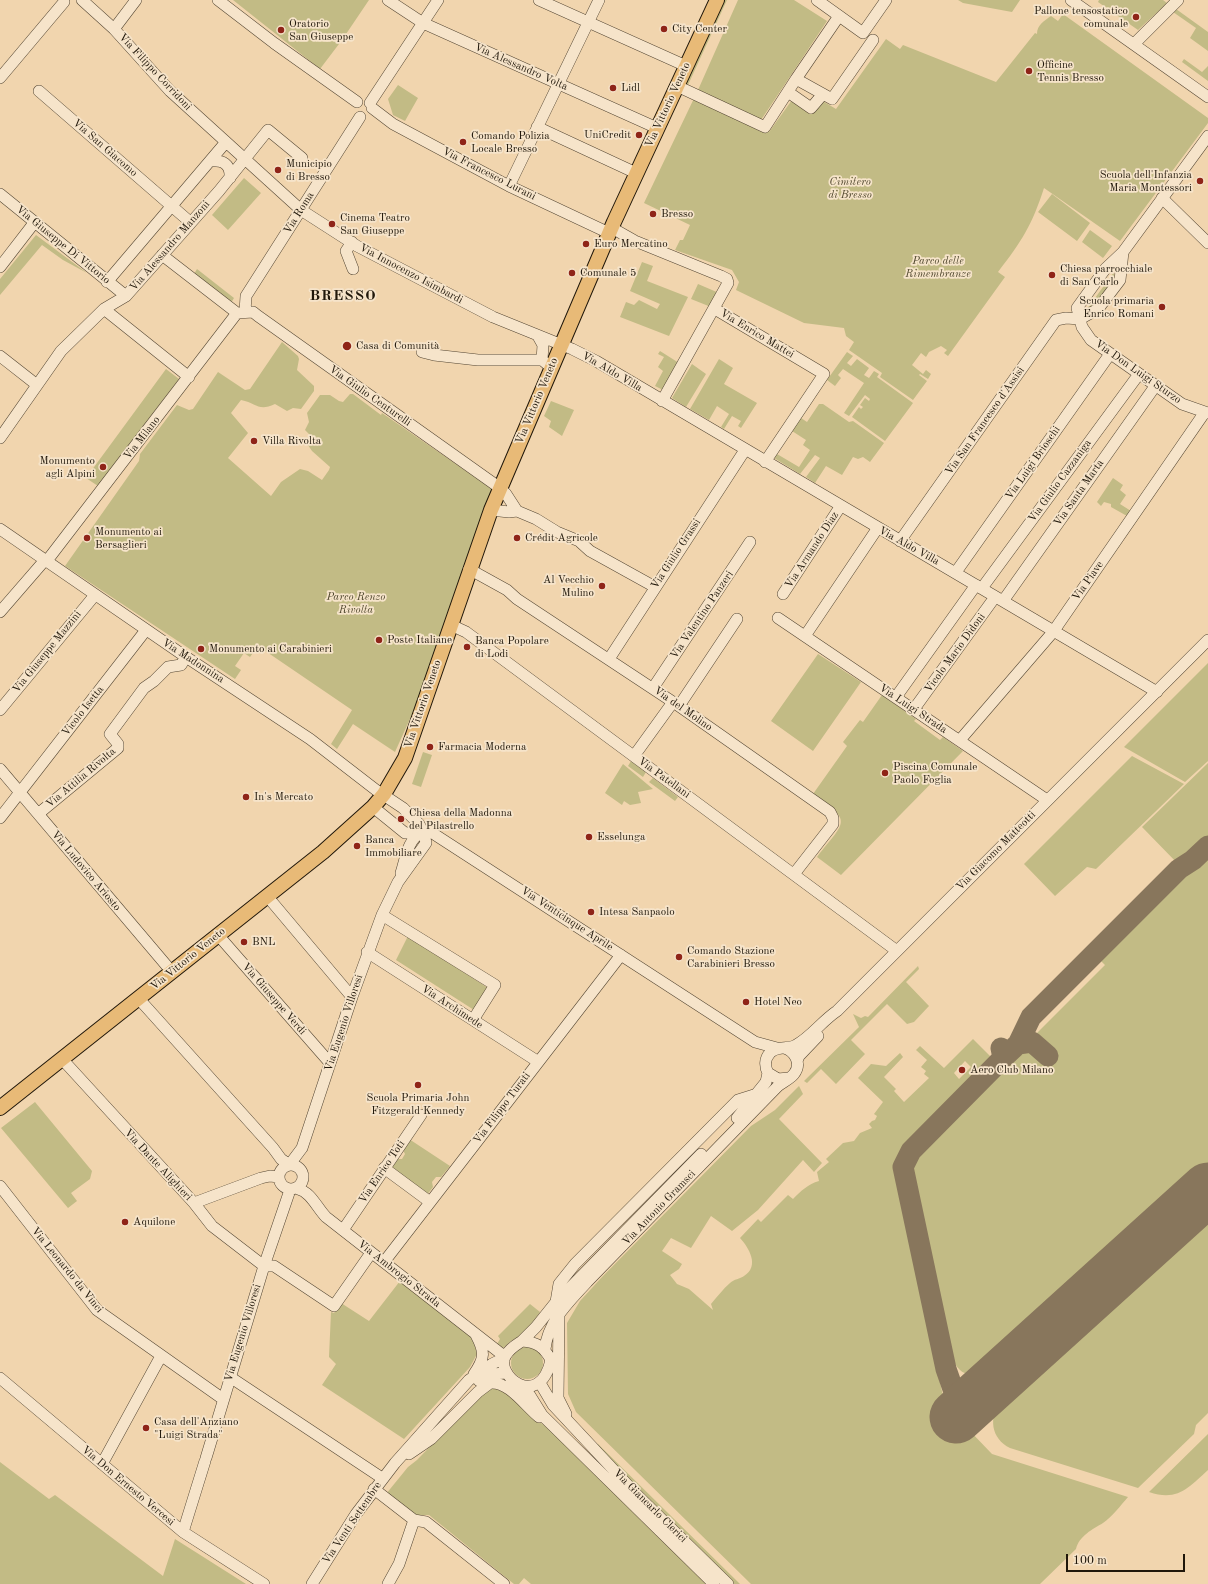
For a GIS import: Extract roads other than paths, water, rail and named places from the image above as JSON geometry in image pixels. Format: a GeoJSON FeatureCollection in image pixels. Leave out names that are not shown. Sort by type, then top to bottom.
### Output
{"type":"FeatureCollection","features":[{"type":"Feature","properties":{"kind":"main road","name":"Via Vittorio Veneto"},"geometry":{"type":"LineString","coordinates":[[0,1108],[356,825],[384,794],[408,749],[423,701],[451,625],[469,570],[547,364],[562,345],[636,173],[717,0]]}},
{"type":"Feature","properties":{"kind":"street"},"geometry":{"type":"LineString","coordinates":[[114,29],[136,0]]}},
{"type":"Feature","properties":{"kind":"street"},"geometry":{"type":"LineString","coordinates":[[218,0],[274,43],[356,102]]}},
{"type":"Feature","properties":{"kind":"street","name":"Via Alessandro Volta"},"geometry":{"type":"LineString","coordinates":[[388,0],[423,23],[657,128]]}},
{"type":"Feature","properties":{"kind":"street"},"geometry":{"type":"LineString","coordinates":[[356,102],[354,110],[360,117],[368,116],[371,106],[438,0]]}},
{"type":"Feature","properties":{"kind":"street"},"geometry":{"type":"LineString","coordinates":[[539,0],[686,66]]}},
{"type":"Feature","properties":{"kind":"street"},"geometry":{"type":"LineString","coordinates":[[509,186],[599,0]]}},
{"type":"Feature","properties":{"kind":"street"},"geometry":{"type":"LineString","coordinates":[[817,0],[863,33],[886,0]]}},
{"type":"Feature","properties":{"kind":"street"},"geometry":{"type":"LineString","coordinates":[[1071,0],[1208,97]]}},
{"type":"Feature","properties":{"kind":"street"},"geometry":{"type":"LineString","coordinates":[[1134,44],[1178,0]]}},
{"type":"Feature","properties":{"kind":"street"},"geometry":{"type":"LineString","coordinates":[[0,78],[55,16],[63,1]]}},
{"type":"Feature","properties":{"kind":"street","name":"Via Filippo Corridoni"},"geometry":{"type":"LineString","coordinates":[[81,1],[114,29],[170,91],[244,159]]}},
{"type":"Feature","properties":{"kind":"street"},"geometry":{"type":"LineString","coordinates":[[677,86],[765,127],[839,16]]}},
{"type":"Feature","properties":{"kind":"street"},"geometry":{"type":"LineString","coordinates":[[796,79],[832,99],[873,40]]}},
{"type":"Feature","properties":{"kind":"street","name":"Via San Giacomo"},"geometry":{"type":"LineString","coordinates":[[39,91],[190,222]]}},
{"type":"Feature","properties":{"kind":"street"},"geometry":{"type":"LineString","coordinates":[[788,92],[811,108],[823,94]]}},
{"type":"Feature","properties":{"kind":"street"},"geometry":{"type":"LineString","coordinates":[[356,102],[362,100],[371,106]]}},
{"type":"Feature","properties":{"kind":"street","name":"Via Francesco Lurani"},"geometry":{"type":"LineString","coordinates":[[371,106],[393,124],[509,186],[611,230]]}},
{"type":"Feature","properties":{"kind":"street","name":"Via Roma"},"geometry":{"type":"LineString","coordinates":[[241,313],[246,296],[360,117]]}},
{"type":"Feature","properties":{"kind":"street"},"geometry":{"type":"LineString","coordinates":[[538,127],[636,173]]}},
{"type":"Feature","properties":{"kind":"street"},"geometry":{"type":"LineString","coordinates":[[244,159],[268,130],[302,158]]}},
{"type":"Feature","properties":{"kind":"street"},"geometry":{"type":"LineString","coordinates":[[1123,252],[1120,280],[1098,309],[1080,319],[1077,308],[1106,268],[1123,252],[1208,136]]}},
{"type":"Feature","properties":{"kind":"street"},"geometry":{"type":"LineString","coordinates":[[107,282],[226,142]]}},
{"type":"Feature","properties":{"kind":"street","name":"Via Innocenzo Isimbardi"},"geometry":{"type":"LineString","coordinates":[[244,159],[301,210],[352,242],[493,317],[562,345]]}},
{"type":"Feature","properties":{"kind":"street","name":"Via Alessandro Manzoni"},"geometry":{"type":"LineString","coordinates":[[0,438],[61,351],[104,309],[126,296],[230,178],[244,159]]}},
{"type":"Feature","properties":{"kind":"street"},"geometry":{"type":"LineString","coordinates":[[210,161],[222,161],[226,164],[230,172],[230,178]]}},
{"type":"Feature","properties":{"kind":"street","name":"Via Giuseppe Di Vittorio"},"geometry":{"type":"LineString","coordinates":[[0,194],[126,296]]}},
{"type":"Feature","properties":{"kind":"street"},"geometry":{"type":"LineString","coordinates":[[1162,198],[1208,243]]}},
{"type":"Feature","properties":{"kind":"street"},"geometry":{"type":"LineString","coordinates":[[0,267],[34,222]]}},
{"type":"Feature","properties":{"kind":"street","name":"Via Enrico Mattei"},"geometry":{"type":"LineString","coordinates":[[611,230],[727,279],[727,287],[715,309],[824,374],[765,462]]}},
{"type":"Feature","properties":{"kind":"street"},"geometry":{"type":"LineString","coordinates":[[352,242],[346,251],[353,269]]}},
{"type":"Feature","properties":{"kind":"street","name":"Via Giulio Centurelli"},"geometry":{"type":"LineString","coordinates":[[162,255],[241,313],[253,312],[500,488],[509,497],[517,511]]}},
{"type":"Feature","properties":{"kind":"street"},"geometry":{"type":"LineString","coordinates":[[104,309],[189,377]]}},
{"type":"Feature","properties":{"kind":"street"},"geometry":{"type":"LineString","coordinates":[[662,401],[715,309]]}},
{"type":"Feature","properties":{"kind":"street","name":"Via Milano"},"geometry":{"type":"LineString","coordinates":[[0,612],[45,561],[241,313]]}},
{"type":"Feature","properties":{"kind":"street","name":"Via San Francesco d'Assisi"},"geometry":{"type":"LineString","coordinates":[[900,541],[1056,320],[1066,318],[1080,319]]}},
{"type":"Feature","properties":{"kind":"street","name":"Via Don Luigi Sturzo"},"geometry":{"type":"LineString","coordinates":[[1080,319],[1085,333],[1110,354],[1182,404],[1206,413]]}},
{"type":"Feature","properties":{"kind":"street"},"geometry":{"type":"LineString","coordinates":[[422,352],[434,355],[478,360],[547,364],[543,345],[538,336]]}},
{"type":"Feature","properties":{"kind":"street","name":"Via Aldo Villa"},"geometry":{"type":"LineString","coordinates":[[562,345],[596,361],[877,529],[956,572],[1053,632],[1157,692]]}},
{"type":"Feature","properties":{"kind":"street","name":"Via Luigi Brioschi"},"geometry":{"type":"LineString","coordinates":[[956,572],[1110,354]]}},
{"type":"Feature","properties":{"kind":"street"},"geometry":{"type":"LineString","coordinates":[[0,356],[37,385]]}},
{"type":"Feature","properties":{"kind":"street","name":"Via Giulio Cazzaniga"},"geometry":{"type":"LineString","coordinates":[[896,697],[1139,374]]}},
{"type":"Feature","properties":{"kind":"street","name":"Via Santa Marta"},"geometry":{"type":"LineString","coordinates":[[999,599],[1156,385]]}},
{"type":"Feature","properties":{"kind":"street","name":"Via Piave"},"geometry":{"type":"LineString","coordinates":[[960,740],[1053,632],[1206,413]]}},
{"type":"Feature","properties":{"kind":"street","name":"Via Giulio Grassi"},"geometry":{"type":"LineString","coordinates":[[609,659],[746,450]]}},
{"type":"Feature","properties":{"kind":"street","name":"Via Armando Diaz"},"geometry":{"type":"LineString","coordinates":[[783,594],[840,507]]}},
{"type":"Feature","properties":{"kind":"street"},"geometry":{"type":"LineString","coordinates":[[491,510],[509,512],[517,511],[536,519],[557,532],[569,544],[576,548],[590,551],[655,587]]}},
{"type":"Feature","properties":{"kind":"street","name":"Via Madonnina"},"geometry":{"type":"LineString","coordinates":[[0,529],[146,630],[310,739],[384,794]]}},
{"type":"Feature","properties":{"kind":"street"},"geometry":{"type":"LineString","coordinates":[[806,636],[877,529]]}},
{"type":"Feature","properties":{"kind":"street","name":"Via Valentino Panzeri"},"geometry":{"type":"LineString","coordinates":[[653,688],[750,542]]}},
{"type":"Feature","properties":{"kind":"street","name":"Via del Molino"},"geometry":{"type":"LineString","coordinates":[[469,570],[507,590],[517,599],[653,688],[830,812],[833,818],[833,824],[794,874]]}},
{"type":"Feature","properties":{"kind":"street","name":"Via Giuseppe Mazzini"},"geometry":{"type":"LineString","coordinates":[[0,710],[95,595]]}},
{"type":"Feature","properties":{"kind":"street","name":"Vicolo Mario Didoni"},"geometry":{"type":"LineString","coordinates":[[914,709],[999,599]]}},
{"type":"Feature","properties":{"kind":"street","name":"Via Luigi Strada"},"geometry":{"type":"LineString","coordinates":[[778,618],[1047,800]]}},
{"type":"Feature","properties":{"kind":"street"},"geometry":{"type":"LineString","coordinates":[[634,756],[676,704],[736,619]]}},
{"type":"Feature","properties":{"kind":"street","name":"Via Patellani"},"geometry":{"type":"LineString","coordinates":[[451,625],[466,632],[897,951]]}},
{"type":"Feature","properties":{"kind":"street","name":"Vicolo Isetta"},"geometry":{"type":"LineString","coordinates":[[0,818],[146,630]]}},
{"type":"Feature","properties":{"kind":"street","name":"Via Giacomo Matteotti"},"geometry":{"type":"LineString","coordinates":[[781,1048],[792,1047],[798,1044],[826,1018],[836,1011],[1208,640]]}},
{"type":"Feature","properties":{"kind":"street","name":"Via Attilia Rivolta"},"geometry":{"type":"LineString","coordinates":[[38,814],[118,748],[118,744],[110,734],[144,688],[154,681],[168,667],[181,665],[186,657]]}},
{"type":"Feature","properties":{"kind":"street","name":"Via Ludovico Ariosto"},"geometry":{"type":"LineString","coordinates":[[0,769],[172,972]]}},
{"type":"Feature","properties":{"kind":"street"},"geometry":{"type":"LineString","coordinates":[[373,807],[405,833],[423,832],[414,817],[384,794]]}},
{"type":"Feature","properties":{"kind":"street","name":"Via Eugenio Villoresi"},"geometry":{"type":"LineString","coordinates":[[183,1532],[283,1208],[287,1185],[282,1168],[289,1164],[302,1148],[367,952],[382,914],[398,882],[410,843],[415,836],[423,832]]}},
{"type":"Feature","properties":{"kind":"street","name":"Via Venticinque Aprile"},"geometry":{"type":"LineString","coordinates":[[423,832],[431,832],[441,838],[755,1042],[781,1048]]}},
{"type":"Feature","properties":{"kind":"street"},"geometry":{"type":"LineString","coordinates":[[267,896],[352,997]]}},
{"type":"Feature","properties":{"kind":"street"},"geometry":{"type":"LineString","coordinates":[[382,914],[495,985],[473,1020]]}},
{"type":"Feature","properties":{"kind":"street","name":"Via Patellani"},"geometry":{"type":"LineString","coordinates":[[874,934],[882,945],[884,953],[882,966]]}},
{"type":"Feature","properties":{"kind":"street","name":"Via Giuseppe Verdi"},"geometry":{"type":"LineString","coordinates":[[218,935],[330,1063]]}},
{"type":"Feature","properties":{"kind":"street","name":"Via Archimede"},"geometry":{"type":"LineString","coordinates":[[367,952],[537,1061]]}},
{"type":"Feature","properties":{"kind":"street","name":"Via Filippo Turati"},"geometry":{"type":"LineString","coordinates":[[384,1262],[537,1061],[621,955]]}},
{"type":"Feature","properties":{"kind":"street"},"geometry":{"type":"LineString","coordinates":[[139,999],[273,1148],[281,1159],[289,1164]]}},
{"type":"Feature","properties":{"kind":"street","name":"Via Giacomo Matteotti"},"geometry":{"type":"LineString","coordinates":[[797,1061],[799,1056],[828,1025],[836,1011]]}},
{"type":"Feature","properties":{"kind":"street","name":"Via Venticinque Aprile"},"geometry":{"type":"LineString","coordinates":[[755,1042],[764,1055],[767,1068]]}},
{"type":"Feature","properties":{"kind":"street"},"geometry":{"type":"LineString","coordinates":[[781,1048],[793,1052],[797,1061],[795,1073],[789,1078],[778,1079],[767,1068],[769,1054],[781,1048]]}},
{"type":"Feature","properties":{"kind":"street","name":"Via Dante Alighieri"},"geometry":{"type":"LineString","coordinates":[[62,1059],[194,1203],[270,1176],[287,1185]]}},
{"type":"Feature","properties":{"kind":"street","name":"Via Antonio Gramsci"},"geometry":{"type":"LineString","coordinates":[[522,1341],[536,1327],[556,1302],[741,1114],[766,1082],[767,1068]]}},
{"type":"Feature","properties":{"kind":"street","name":"Via Antonio Gramsci"},"geometry":{"type":"LineString","coordinates":[[545,1349],[547,1335],[559,1314],[587,1282],[778,1086],[789,1078]]}},
{"type":"Feature","properties":{"kind":"street","name":"Via Enrico Toti"},"geometry":{"type":"LineString","coordinates":[[343,1230],[384,1168],[422,1115]]}},
{"type":"Feature","properties":{"kind":"street","name":"Via Eugenio Villoresi"},"geometry":{"type":"LineString","coordinates":[[287,1185],[303,1181],[302,1173],[297,1166],[289,1164]]}},
{"type":"Feature","properties":{"kind":"street"},"geometry":{"type":"LineString","coordinates":[[384,1168],[430,1202]]}},
{"type":"Feature","properties":{"kind":"street","name":"Via Ambrogio Strada"},"geometry":{"type":"LineString","coordinates":[[287,1185],[303,1190],[326,1217],[504,1357]]}},
{"type":"Feature","properties":{"kind":"street","name":"Via Leonardo da Vinci"},"geometry":{"type":"LineString","coordinates":[[0,1186],[97,1310],[224,1399]]}},
{"type":"Feature","properties":{"kind":"street"},"geometry":{"type":"LineString","coordinates":[[194,1203],[212,1226],[264,1266],[274,1266],[334,1306],[371,1253]]}},
{"type":"Feature","properties":{"kind":"street","name":"Via Giancarlo Clerici"},"geometry":{"type":"LineString","coordinates":[[559,1314],[558,1398],[573,1427]]}},
{"type":"Feature","properties":{"kind":"street"},"geometry":{"type":"LineString","coordinates":[[469,1380],[482,1363],[483,1349],[475,1333]]}},
{"type":"Feature","properties":{"kind":"street"},"geometry":{"type":"LineString","coordinates":[[522,1341],[533,1342],[545,1349],[551,1360],[548,1373],[540,1383],[532,1386],[521,1385],[512,1380],[507,1373],[504,1357],[512,1347],[522,1341]]}},
{"type":"Feature","properties":{"kind":"street"},"geometry":{"type":"LineString","coordinates":[[102,1464],[161,1356]]}},
{"type":"Feature","properties":{"kind":"street","name":"Via Venti Settembre"},"geometry":{"type":"LineString","coordinates":[[312,1584],[342,1535],[382,1478],[469,1380],[504,1357]]}},
{"type":"Feature","properties":{"kind":"street","name":"Via Venti Settembre"},"geometry":{"type":"LineString","coordinates":[[451,1400],[491,1374],[507,1373]]}},
{"type":"Feature","properties":{"kind":"street","name":"Via Don Ernesto Vercesi"},"geometry":{"type":"LineString","coordinates":[[0,1378],[183,1532],[264,1584]]}},
{"type":"Feature","properties":{"kind":"street"},"geometry":{"type":"LineString","coordinates":[[230,1378],[382,1478]]}},
{"type":"Feature","properties":{"kind":"street","name":"Via Venti Settembre"},"geometry":{"type":"LineString","coordinates":[[395,1463],[430,1439],[478,1392],[490,1383],[495,1383]]}},
{"type":"Feature","properties":{"kind":"street","name":"Via Giancarlo Clerici"},"geometry":{"type":"LineString","coordinates":[[495,1383],[510,1390],[536,1414],[568,1439]]}},
{"type":"Feature","properties":{"kind":"street","name":"Via Giancarlo Clerici"},"geometry":{"type":"LineString","coordinates":[[540,1383],[553,1405],[573,1427],[638,1496],[728,1584]]}},
{"type":"Feature","properties":{"kind":"street","name":"Via Giancarlo Clerici"},"geometry":{"type":"LineString","coordinates":[[521,1385],[529,1394],[542,1415],[714,1584]]}},
{"type":"Feature","properties":{"kind":"street"},"geometry":{"type":"LineString","coordinates":[[374,1489],[414,1520],[426,1522],[504,1584]]}},
{"type":"Feature","properties":{"kind":"street"},"geometry":{"type":"LineString","coordinates":[[388,1584],[399,1564],[414,1520]]}},
{"type":"Feature","properties":{"kind":"place","name":"Pallone tensostatico comunale"},"geometry":{"type":"Point","coordinates":[1136,17]}},
{"type":"Feature","properties":{"kind":"place","name":"City Center"},"geometry":{"type":"Point","coordinates":[664,29]}},
{"type":"Feature","properties":{"kind":"place","name":"Oratorio San Giuseppe"},"geometry":{"type":"Point","coordinates":[281,30]}},
{"type":"Feature","properties":{"kind":"place","name":"Officine Tennis Bresso"},"geometry":{"type":"Point","coordinates":[1029,71]}},
{"type":"Feature","properties":{"kind":"place","name":"Lidl"},"geometry":{"type":"Point","coordinates":[613,88]}},
{"type":"Feature","properties":{"kind":"place","name":"UniCredit"},"geometry":{"type":"Point","coordinates":[639,135]}},
{"type":"Feature","properties":{"kind":"place","name":"Comando Polizia Locale Bresso"},"geometry":{"type":"Point","coordinates":[463,142]}},
{"type":"Feature","properties":{"kind":"place","name":"Municipio di Bresso"},"geometry":{"type":"Point","coordinates":[278,170]}},
{"type":"Feature","properties":{"kind":"place","name":"Scuola dell'Infanzia Maria Montessori"},"geometry":{"type":"Point","coordinates":[1200,181]}},
{"type":"Feature","properties":{"kind":"place","name":"Bresso"},"geometry":{"type":"Point","coordinates":[653,214]}},
{"type":"Feature","properties":{"kind":"place","name":"Cinema Teatro San Giuseppe"},"geometry":{"type":"Point","coordinates":[332,224]}},
{"type":"Feature","properties":{"kind":"place","name":"Euro Mercatino"},"geometry":{"type":"Point","coordinates":[586,244]}},
{"type":"Feature","properties":{"kind":"place","name":"Comunale 5"},"geometry":{"type":"Point","coordinates":[572,273]}},
{"type":"Feature","properties":{"kind":"place","name":"Chiesa parrocchiale di San Carlo"},"geometry":{"type":"Point","coordinates":[1052,275]}},
{"type":"Feature","properties":{"kind":"place","name":"Scuola primaria Enrico Romani"},"geometry":{"type":"Point","coordinates":[1162,307]}},
{"type":"Feature","properties":{"kind":"place","name":"Casa di Comunità"},"geometry":{"type":"Point","coordinates":[347,346]}},
{"type":"Feature","properties":{"kind":"place","name":"Villa Rivolta"},"geometry":{"type":"Point","coordinates":[254,441]}},
{"type":"Feature","properties":{"kind":"place","name":"Monumento agli Alpini"},"geometry":{"type":"Point","coordinates":[103,467]}},
{"type":"Feature","properties":{"kind":"place","name":"Monumento ai Bersaglieri"},"geometry":{"type":"Point","coordinates":[87,538]}},
{"type":"Feature","properties":{"kind":"place","name":"Crédit Agricole"},"geometry":{"type":"Point","coordinates":[517,538]}},
{"type":"Feature","properties":{"kind":"place","name":"Al Vecchio Mulino"},"geometry":{"type":"Point","coordinates":[602,586]}},
{"type":"Feature","properties":{"kind":"place","name":"Poste Italiane"},"geometry":{"type":"Point","coordinates":[379,640]}},
{"type":"Feature","properties":{"kind":"place","name":"Banca Popolare di Lodi"},"geometry":{"type":"Point","coordinates":[467,647]}},
{"type":"Feature","properties":{"kind":"place","name":"Monumento ai Carabinieri"},"geometry":{"type":"Point","coordinates":[201,649]}},
{"type":"Feature","properties":{"kind":"place","name":"Farmacia Moderna"},"geometry":{"type":"Point","coordinates":[430,747]}},
{"type":"Feature","properties":{"kind":"place","name":"Piscina Comunale Paolo Foglia"},"geometry":{"type":"Point","coordinates":[885,773]}},
{"type":"Feature","properties":{"kind":"place","name":"In's Mercato"},"geometry":{"type":"Point","coordinates":[246,797]}},
{"type":"Feature","properties":{"kind":"place","name":"Chiesa della Madonna del Pilastrello"},"geometry":{"type":"Point","coordinates":[401,819]}},
{"type":"Feature","properties":{"kind":"place","name":"Esselunga"},"geometry":{"type":"Point","coordinates":[589,837]}},
{"type":"Feature","properties":{"kind":"place","name":"Banca Immobiliare"},"geometry":{"type":"Point","coordinates":[357,846]}},
{"type":"Feature","properties":{"kind":"place","name":"Intesa Sanpaolo"},"geometry":{"type":"Point","coordinates":[591,912]}},
{"type":"Feature","properties":{"kind":"place","name":"BNL"},"geometry":{"type":"Point","coordinates":[244,942]}},
{"type":"Feature","properties":{"kind":"place","name":"Comando Stazione Carabinieri Bresso"},"geometry":{"type":"Point","coordinates":[679,957]}},
{"type":"Feature","properties":{"kind":"place","name":"Hotel Neo"},"geometry":{"type":"Point","coordinates":[746,1002]}},
{"type":"Feature","properties":{"kind":"place","name":"Aero Club Milano"},"geometry":{"type":"Point","coordinates":[962,1070]}},
{"type":"Feature","properties":{"kind":"place","name":"Scuola Primaria John Fitzgerald Kennedy"},"geometry":{"type":"Point","coordinates":[418,1085]}},
{"type":"Feature","properties":{"kind":"place","name":"Aquilone"},"geometry":{"type":"Point","coordinates":[125,1222]}},
{"type":"Feature","properties":{"kind":"place","name":"Casa dell'Anziano \"Luigi Strada\""},"geometry":{"type":"Point","coordinates":[146,1428]}},
{"type":"Feature","properties":{"kind":"district","name":"BRESSO"},"geometry":{"type":"Point","coordinates":[343,296]}},
{"type":"Feature","properties":{"kind":"park label","name":"Cimitero di Bresso"},"geometry":{"type":"Point","coordinates":[850,188]}},
{"type":"Feature","properties":{"kind":"park label","name":"Parco delle Rimembranze"},"geometry":{"type":"Point","coordinates":[938,267]}},
{"type":"Feature","properties":{"kind":"park label","name":"Parco Renzo Rivolta"},"geometry":{"type":"Point","coordinates":[356,603]}}]}
